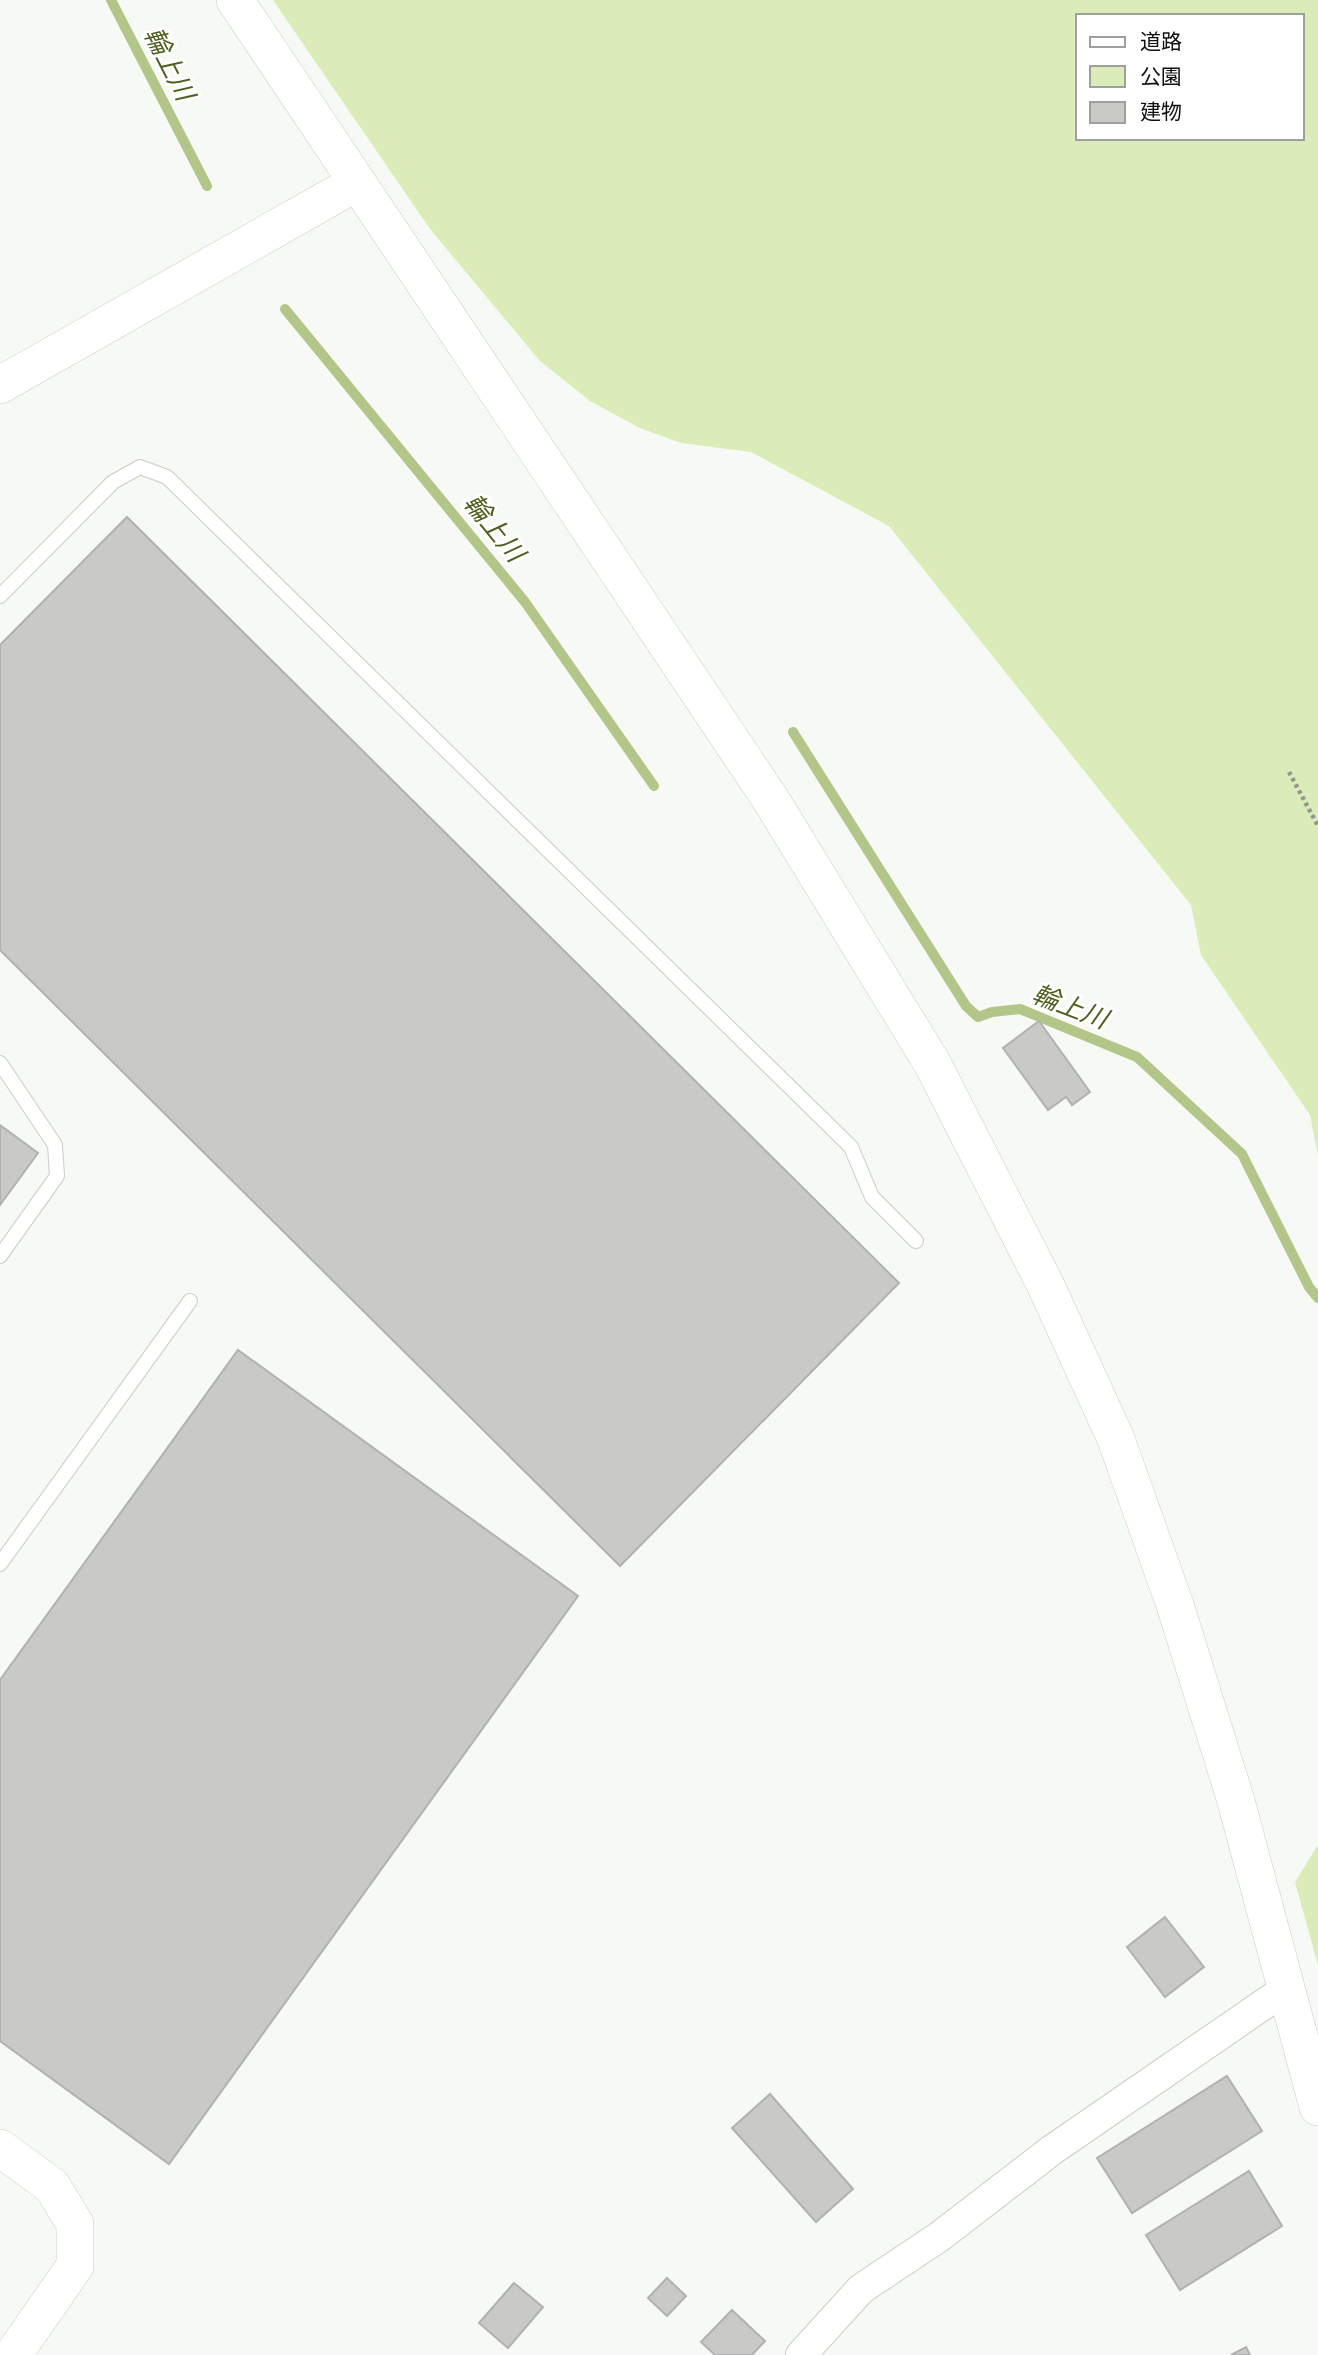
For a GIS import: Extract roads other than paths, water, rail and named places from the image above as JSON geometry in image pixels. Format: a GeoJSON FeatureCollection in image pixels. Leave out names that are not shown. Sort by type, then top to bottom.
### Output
{"type":"FeatureCollection","features":[{"type":"Feature","properties":{"kind":"street"},"geometry":{"type":"LineString","coordinates":[[235,0],[771,800],[932,1063],[1046,1286],[1116,1439],[1175,1605],[1232,1788],[1318,2107]]}},
{"type":"Feature","properties":{"kind":"street"},"geometry":{"type":"LineString","coordinates":[[0,385],[356,183]]}},
{"type":"Feature","properties":{"kind":"street"},"geometry":{"type":"LineString","coordinates":[[801,2355],[861,2289],[939,2236],[1052,2150],[1286,1990]]}},
{"type":"Feature","properties":{"kind":"street"},"geometry":{"type":"LineString","coordinates":[[0,2148],[52,2186],[75,2224],[75,2266],[13,2355]]}},
{"type":"Feature","properties":{"kind":"lane"},"geometry":{"type":"LineString","coordinates":[[0,596],[113,482],[140,467],[167,477],[851,1147],[872,1197],[916,1241]]}},
{"type":"Feature","properties":{"kind":"lane"},"geometry":{"type":"LineString","coordinates":[[0,1063],[55,1146],[57,1177],[0,1256]]}},
{"type":"Feature","properties":{"kind":"lane"},"geometry":{"type":"LineString","coordinates":[[0,1564],[190,1301]]}},
{"type":"Feature","properties":{"kind":"waterway","name":"輪上川"},"geometry":{"type":"LineString","coordinates":[[111,0],[207,186]]}},
{"type":"Feature","properties":{"kind":"waterway","name":"輪上川"},"geometry":{"type":"LineString","coordinates":[[285,309],[525,602],[654,786]]}},
{"type":"Feature","properties":{"kind":"waterway","name":"輪上川"},"geometry":{"type":"LineString","coordinates":[[793,732],[966,1006],[978,1017],[992,1012],[1020,1009],[1137,1057],[1242,1154],[1309,1287],[1318,1298]]}}]}
